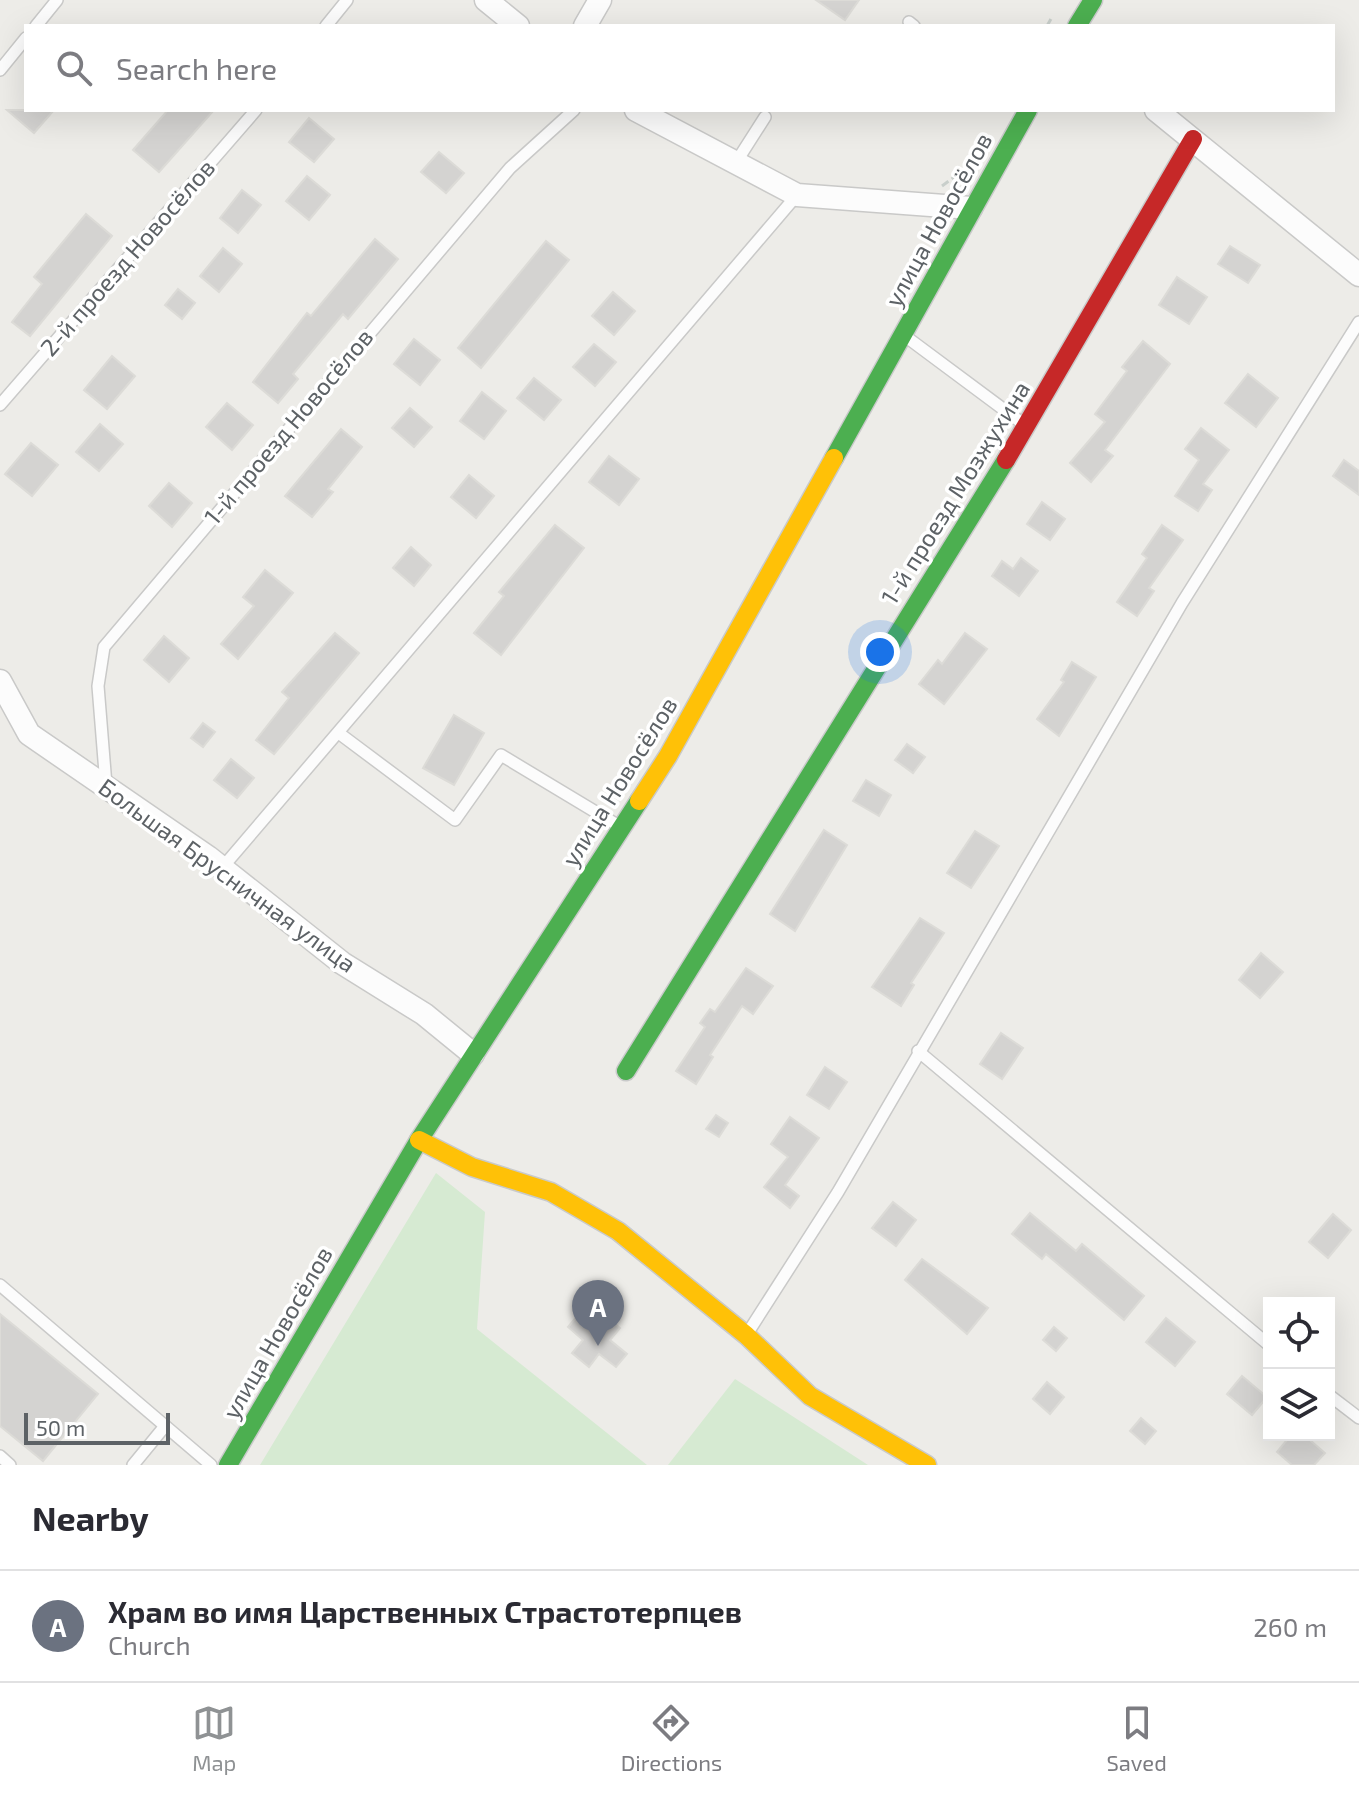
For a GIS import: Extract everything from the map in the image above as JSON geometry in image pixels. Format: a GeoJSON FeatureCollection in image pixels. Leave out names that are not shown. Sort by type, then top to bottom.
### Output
{"type":"FeatureCollection","features":[{"type":"Feature","properties":{"kind":"street"},"geometry":{"type":"LineString","coordinates":[[486,0],[516,24]]}},
{"type":"Feature","properties":{"kind":"street"},"geometry":{"type":"LineString","coordinates":[[1078,24],[1093,0]]}},
{"type":"Feature","properties":{"kind":"street"},"geometry":{"type":"LineString","coordinates":[[640,112],[797,195],[971,208]]}},
{"type":"Feature","properties":{"kind":"street","name":"улица Новосёлов"},"geometry":{"type":"LineString","coordinates":[[228,1465],[419,1140],[623,829],[904,335],[971,208],[1027,112]]}},
{"type":"Feature","properties":{"kind":"street"},"geometry":{"type":"LineString","coordinates":[[1159,112],[1359,275]]}},
{"type":"Feature","properties":{"kind":"street","name":"1-й проезд Мозжухина"},"geometry":{"type":"LineString","coordinates":[[626,1071],[1027,426],[1193,139]]}},
{"type":"Feature","properties":{"kind":"street","name":"Большая Брусничная улица"},"geometry":{"type":"LineString","coordinates":[[0,681],[29,734],[222,868],[342,963],[424,1014],[473,1054]]}},
{"type":"Feature","properties":{"kind":"street"},"geometry":{"type":"LineString","coordinates":[[419,1140],[472,1167],[551,1192],[618,1231],[746,1335],[810,1396],[927,1465]]}},
{"type":"Feature","properties":{"kind":"lane"},"geometry":{"type":"LineString","coordinates":[[38,24],[57,0]]}},
{"type":"Feature","properties":{"kind":"lane"},"geometry":{"type":"LineString","coordinates":[[328,24],[347,0]]}},
{"type":"Feature","properties":{"kind":"lane"},"geometry":{"type":"LineString","coordinates":[[0,70],[24,40]]}},
{"type":"Feature","properties":{"kind":"lane","name":"2-й проезд Новосёлов"},"geometry":{"type":"LineString","coordinates":[[0,405],[254,112]]}},
{"type":"Feature","properties":{"kind":"lane","name":"1-й проезд Новосёлов"},"geometry":{"type":"LineString","coordinates":[[106,786],[98,686],[104,647],[510,168],[572,112]]}},
{"type":"Feature","properties":{"kind":"lane"},"geometry":{"type":"LineString","coordinates":[[735,164],[765,117]]}},
{"type":"Feature","properties":{"kind":"lane"},"geometry":{"type":"LineString","coordinates":[[222,868],[340,734],[642,373],[797,195]]}},
{"type":"Feature","properties":{"kind":"lane"},"geometry":{"type":"LineString","coordinates":[[746,1335],[838,1192],[1182,603],[1359,322]]}},
{"type":"Feature","properties":{"kind":"lane"},"geometry":{"type":"LineString","coordinates":[[904,335],[1027,426]]}},
{"type":"Feature","properties":{"kind":"lane"},"geometry":{"type":"LineString","coordinates":[[340,734],[455,820],[501,755],[623,829]]}},
{"type":"Feature","properties":{"kind":"lane"},"geometry":{"type":"LineString","coordinates":[[918,1051],[1263,1340]]}},
{"type":"Feature","properties":{"kind":"lane"},"geometry":{"type":"LineString","coordinates":[[0,1285],[211,1465]]}},
{"type":"Feature","properties":{"kind":"lane"},"geometry":{"type":"LineString","coordinates":[[1335,1400],[1359,1418]]}},
{"type":"Feature","properties":{"kind":"lane"},"geometry":{"type":"LineString","coordinates":[[133,1465],[165,1426]]}},
{"type":"Feature","properties":{"kind":"lane"},"geometry":{"type":"LineString","coordinates":[[0,1456],[10,1465]]}},
{"type":"Feature","properties":{"kind":"path"},"geometry":{"type":"LineString","coordinates":[[936,190],[968,166]]}},
{"type":"Feature","properties":{"kind":"green space"},"geometry":{"type":"Polygon","coordinates":[[[436,1173],[485,1212],[477,1329],[647,1465],[260,1465],[436,1173]]]}},
{"type":"Feature","properties":{"kind":"green space"},"geometry":{"type":"Polygon","coordinates":[[[735,1379],[868,1465],[668,1465],[735,1379]]]}},
{"type":"Feature","properties":{"kind":"building"},"geometry":{"type":"Polygon","coordinates":[[[816,0],[859,0],[845,20],[816,0]]]}},
{"type":"Feature","properties":{"kind":"building"},"geometry":{"type":"Polygon","coordinates":[[[7,110],[52,112],[34,133],[7,110]]]}},
{"type":"Feature","properties":{"kind":"building"},"geometry":{"type":"Polygon","coordinates":[[[166,112],[212,112],[159,172],[133,150],[166,112]]]}},
{"type":"Feature","properties":{"kind":"building"},"geometry":{"type":"Polygon","coordinates":[[[309,118],[334,139],[314,162],[289,142],[309,118]]]}},
{"type":"Feature","properties":{"kind":"building"},"geometry":{"type":"Polygon","coordinates":[[[439,152],[464,173],[446,193],[421,172],[439,152]]]}},
{"type":"Feature","properties":{"kind":"building"},"geometry":{"type":"Polygon","coordinates":[[[307,176],[330,195],[309,220],[286,201],[307,176]]]}},
{"type":"Feature","properties":{"kind":"building"},"geometry":{"type":"Polygon","coordinates":[[[242,190],[261,205],[238,233],[220,218],[242,190]]]}},
{"type":"Feature","properties":{"kind":"building"},"geometry":{"type":"Polygon","coordinates":[[[86,214],[112,236],[30,336],[12,322],[42,284],[34,277],[86,214]]]}},
{"type":"Feature","properties":{"kind":"building"},"geometry":{"type":"Polygon","coordinates":[[[375,239],[398,259],[348,319],[343,314],[293,374],[298,379],[278,403],[253,382],[307,313],[311,316],[375,239]]]}},
{"type":"Feature","properties":{"kind":"building"},"geometry":{"type":"Polygon","coordinates":[[[546,241],[569,260],[481,368],[458,348],[546,241]]]}},
{"type":"Feature","properties":{"kind":"building"},"geometry":{"type":"Polygon","coordinates":[[[1230,246],[1260,265],[1248,283],[1218,264],[1230,246]]]}},
{"type":"Feature","properties":{"kind":"building"},"geometry":{"type":"Polygon","coordinates":[[[223,248],[242,264],[219,292],[200,276],[223,248]]]}},
{"type":"Feature","properties":{"kind":"building"},"geometry":{"type":"Polygon","coordinates":[[[1177,277],[1207,297],[1189,324],[1159,305],[1177,277]]]}},
{"type":"Feature","properties":{"kind":"building"},"geometry":{"type":"Polygon","coordinates":[[[178,289],[195,303],[182,319],[165,305],[178,289]]]}},
{"type":"Feature","properties":{"kind":"building"},"geometry":{"type":"Polygon","coordinates":[[[613,292],[635,311],[614,335],[592,316],[613,292]]]}},
{"type":"Feature","properties":{"kind":"building"},"geometry":{"type":"Polygon","coordinates":[[[414,339],[440,360],[420,385],[394,364],[414,339]]]}},
{"type":"Feature","properties":{"kind":"building"},"geometry":{"type":"Polygon","coordinates":[[[1143,341],[1170,364],[1105,450],[1113,456],[1091,482],[1070,463],[1105,422],[1095,414],[1127,371],[1122,367],[1143,341]]]}},
{"type":"Feature","properties":{"kind":"building"},"geometry":{"type":"Polygon","coordinates":[[[594,344],[616,362],[595,386],[573,367],[594,344]]]}},
{"type":"Feature","properties":{"kind":"building"},"geometry":{"type":"Polygon","coordinates":[[[112,356],[135,376],[107,409],[84,390],[112,356]]]}},
{"type":"Feature","properties":{"kind":"building"},"geometry":{"type":"Polygon","coordinates":[[[1248,374],[1278,398],[1256,427],[1225,403],[1248,374]]]}},
{"type":"Feature","properties":{"kind":"building"},"geometry":{"type":"Polygon","coordinates":[[[534,378],[561,400],[544,420],[517,398],[534,378]]]}},
{"type":"Feature","properties":{"kind":"building"},"geometry":{"type":"Polygon","coordinates":[[[482,392],[506,411],[484,439],[460,421],[482,392]]]}},
{"type":"Feature","properties":{"kind":"building"},"geometry":{"type":"Polygon","coordinates":[[[227,403],[253,425],[232,450],[206,427],[227,403]]]}},
{"type":"Feature","properties":{"kind":"building"},"geometry":{"type":"Polygon","coordinates":[[[410,408],[432,427],[414,447],[392,428],[410,408]]]}},
{"type":"Feature","properties":{"kind":"building"},"geometry":{"type":"Polygon","coordinates":[[[100,424],[123,444],[99,471],[76,452],[100,424]]]}},
{"type":"Feature","properties":{"kind":"building"},"geometry":{"type":"Polygon","coordinates":[[[1201,428],[1229,450],[1203,484],[1212,490],[1198,511],[1175,496],[1199,460],[1185,449],[1201,428]]]}},
{"type":"Feature","properties":{"kind":"building"},"geometry":{"type":"Polygon","coordinates":[[[341,429],[362,447],[328,489],[333,492],[312,517],[285,496],[341,429]]]}},
{"type":"Feature","properties":{"kind":"building"},"geometry":{"type":"Polygon","coordinates":[[[31,443],[58,465],[32,496],[5,474],[31,443]]]}},
{"type":"Feature","properties":{"kind":"building"},"geometry":{"type":"Polygon","coordinates":[[[609,456],[639,479],[619,505],[589,482],[609,456]]]}},
{"type":"Feature","properties":{"kind":"building"},"geometry":{"type":"Polygon","coordinates":[[[1344,460],[1359,471],[1359,495],[1333,476],[1344,460]]]}},
{"type":"Feature","properties":{"kind":"building"},"geometry":{"type":"Polygon","coordinates":[[[469,475],[494,496],[476,518],[451,497],[469,475]]]}},
{"type":"Feature","properties":{"kind":"building"},"geometry":{"type":"Polygon","coordinates":[[[169,483],[192,503],[172,527],[149,506],[169,483]]]}},
{"type":"Feature","properties":{"kind":"building"},"geometry":{"type":"Polygon","coordinates":[[[1042,502],[1065,519],[1050,540],[1027,524],[1042,502]]]}},
{"type":"Feature","properties":{"kind":"building"},"geometry":{"type":"Polygon","coordinates":[[[555,525],[584,548],[501,655],[474,633],[504,596],[499,592],[555,525]]]}},
{"type":"Feature","properties":{"kind":"building"},"geometry":{"type":"Polygon","coordinates":[[[1162,525],[1183,540],[1149,588],[1154,591],[1137,616],[1117,602],[1147,558],[1142,554],[1162,525]]]}},
{"type":"Feature","properties":{"kind":"building"},"geometry":{"type":"Polygon","coordinates":[[[411,547],[431,565],[414,586],[393,568],[411,547]]]}},
{"type":"Feature","properties":{"kind":"building"},"geometry":{"type":"Polygon","coordinates":[[[1021,558],[1038,571],[1019,596],[992,576],[1002,561],[1013,569],[1021,558]]]}},
{"type":"Feature","properties":{"kind":"building"},"geometry":{"type":"Polygon","coordinates":[[[265,570],[293,593],[238,659],[221,644],[254,606],[243,597],[265,570]]]}},
{"type":"Feature","properties":{"kind":"building"},"geometry":{"type":"Polygon","coordinates":[[[335,633],[359,653],[274,754],[256,740],[289,698],[282,692],[335,633]]]}},
{"type":"Feature","properties":{"kind":"building"},"geometry":{"type":"Polygon","coordinates":[[[965,633],[987,649],[944,704],[919,684],[938,660],[942,664],[965,633]]]}},
{"type":"Feature","properties":{"kind":"building"},"geometry":{"type":"Polygon","coordinates":[[[164,636],[189,658],[169,682],[144,660],[164,636]]]}},
{"type":"Feature","properties":{"kind":"building"},"geometry":{"type":"Polygon","coordinates":[[[1072,662],[1096,677],[1059,736],[1037,719],[1064,682],[1061,680],[1072,662]]]}},
{"type":"Feature","properties":{"kind":"building"},"geometry":{"type":"Polygon","coordinates":[[[454,715],[484,733],[454,785],[423,768],[454,715]]]}},
{"type":"Feature","properties":{"kind":"building"},"geometry":{"type":"Polygon","coordinates":[[[203,723],[215,732],[203,747],[191,738],[203,723]]]}},
{"type":"Feature","properties":{"kind":"building"},"geometry":{"type":"Polygon","coordinates":[[[907,744],[925,757],[913,773],[895,760],[907,744]]]}},
{"type":"Feature","properties":{"kind":"building"},"geometry":{"type":"Polygon","coordinates":[[[231,759],[254,778],[237,798],[214,780],[231,759]]]}},
{"type":"Feature","properties":{"kind":"building"},"geometry":{"type":"Polygon","coordinates":[[[866,780],[891,795],[879,816],[853,801],[866,780]]]}},
{"type":"Feature","properties":{"kind":"building"},"geometry":{"type":"Polygon","coordinates":[[[824,830],[847,845],[795,931],[770,914],[824,830]]]}},
{"type":"Feature","properties":{"kind":"building"},"geometry":{"type":"Polygon","coordinates":[[[975,831],[999,846],[971,888],[947,873],[975,831]]]}},
{"type":"Feature","properties":{"kind":"building"},"geometry":{"type":"Polygon","coordinates":[[[920,918],[944,933],[911,983],[914,985],[901,1006],[872,987],[920,918]]]}},
{"type":"Feature","properties":{"kind":"building"},"geometry":{"type":"Polygon","coordinates":[[[1261,953],[1283,972],[1260,998],[1239,980],[1261,953]]]}},
{"type":"Feature","properties":{"kind":"building"},"geometry":{"type":"Polygon","coordinates":[[[746,968],[773,986],[753,1014],[742,1006],[710,1055],[713,1057],[696,1084],[676,1071],[705,1027],[700,1023],[710,1009],[715,1012],[746,968]]]}},
{"type":"Feature","properties":{"kind":"building"},"geometry":{"type":"Polygon","coordinates":[[[1001,1033],[1023,1048],[1002,1079],[980,1064],[1001,1033]]]}},
{"type":"Feature","properties":{"kind":"building"},"geometry":{"type":"Polygon","coordinates":[[[825,1067],[847,1082],[829,1109],[807,1095],[825,1067]]]}},
{"type":"Feature","properties":{"kind":"building"},"geometry":{"type":"Polygon","coordinates":[[[716,1115],[728,1123],[719,1137],[706,1129],[716,1115]]]}},
{"type":"Feature","properties":{"kind":"building"},"geometry":{"type":"Polygon","coordinates":[[[790,1117],[819,1138],[785,1185],[799,1196],[790,1208],[764,1187],[788,1157],[771,1144],[790,1117]]]}},
{"type":"Feature","properties":{"kind":"building"},"geometry":{"type":"Polygon","coordinates":[[[893,1202],[916,1220],[896,1246],[872,1228],[893,1202]]]}},
{"type":"Feature","properties":{"kind":"building"},"geometry":{"type":"Polygon","coordinates":[[[1030,1213],[1076,1251],[1082,1244],[1144,1296],[1124,1320],[1046,1254],[1042,1259],[1012,1234],[1030,1213]]]}},
{"type":"Feature","properties":{"kind":"building"},"geometry":{"type":"Polygon","coordinates":[[[1333,1214],[1351,1230],[1328,1258],[1309,1242],[1333,1214]]]}},
{"type":"Feature","properties":{"kind":"building"},"geometry":{"type":"Polygon","coordinates":[[[922,1259],[988,1308],[967,1334],[905,1280],[922,1259]]]}},
{"type":"Feature","properties":{"kind":"building"},"geometry":{"type":"Polygon","coordinates":[[[0,1314],[98,1394],[43,1461],[0,1426],[0,1314]]]}},
{"type":"Feature","properties":{"kind":"building"},"geometry":{"type":"Polygon","coordinates":[[[579,1314],[594,1327],[604,1314],[620,1328],[610,1340],[627,1354],[616,1367],[599,1354],[589,1367],[572,1353],[583,1340],[568,1327],[579,1314]]]}},
{"type":"Feature","properties":{"kind":"building"},"geometry":{"type":"Polygon","coordinates":[[[1166,1318],[1195,1342],[1175,1366],[1146,1342],[1166,1318]]]}},
{"type":"Feature","properties":{"kind":"building"},"geometry":{"type":"Polygon","coordinates":[[[1054,1327],[1067,1338],[1056,1351],[1043,1340],[1054,1327]]]}},
{"type":"Feature","properties":{"kind":"building"},"geometry":{"type":"Polygon","coordinates":[[[1242,1376],[1263,1394],[1263,1402],[1252,1415],[1227,1394],[1242,1376]]]}},
{"type":"Feature","properties":{"kind":"building"},"geometry":{"type":"Polygon","coordinates":[[[1047,1382],[1064,1397],[1050,1414],[1033,1399],[1047,1382]]]}},
{"type":"Feature","properties":{"kind":"building"},"geometry":{"type":"Polygon","coordinates":[[[1141,1418],[1156,1431],[1145,1444],[1130,1431],[1141,1418]]]}},
{"type":"Feature","properties":{"kind":"building"},"geometry":{"type":"Polygon","coordinates":[[[1286,1441],[1311,1441],[1325,1453],[1314,1465],[1292,1465],[1277,1452],[1286,1441]]]}},
{"type":"Feature","properties":{"kind":"traffic: fast"},"geometry":{"type":"LineString","coordinates":[[1078,24],[1093,0]]}},
{"type":"Feature","properties":{"kind":"traffic: fast"},"geometry":{"type":"LineString","coordinates":[[834,458],[1027,112]]}},
{"type":"Feature","properties":{"kind":"traffic: fast"},"geometry":{"type":"LineString","coordinates":[[626,1071],[1006,460]]}},
{"type":"Feature","properties":{"kind":"traffic: fast"},"geometry":{"type":"LineString","coordinates":[[228,1465],[419,1140],[639,801]]}},
{"type":"Feature","properties":{"kind":"traffic: slow"},"geometry":{"type":"LineString","coordinates":[[639,801],[668,756],[834,458]]}},
{"type":"Feature","properties":{"kind":"traffic: slow"},"geometry":{"type":"LineString","coordinates":[[419,1140],[472,1167],[551,1192],[618,1231],[746,1335],[810,1396],[927,1465]]}},
{"type":"Feature","properties":{"kind":"traffic: jam"},"geometry":{"type":"LineString","coordinates":[[1006,460],[1193,139]]}},
{"type":"Feature","properties":{"kind":"place","name":"Храм во имя Царственных Страстотерпцев"},"geometry":{"type":"Point","coordinates":[598,1346]}}]}
